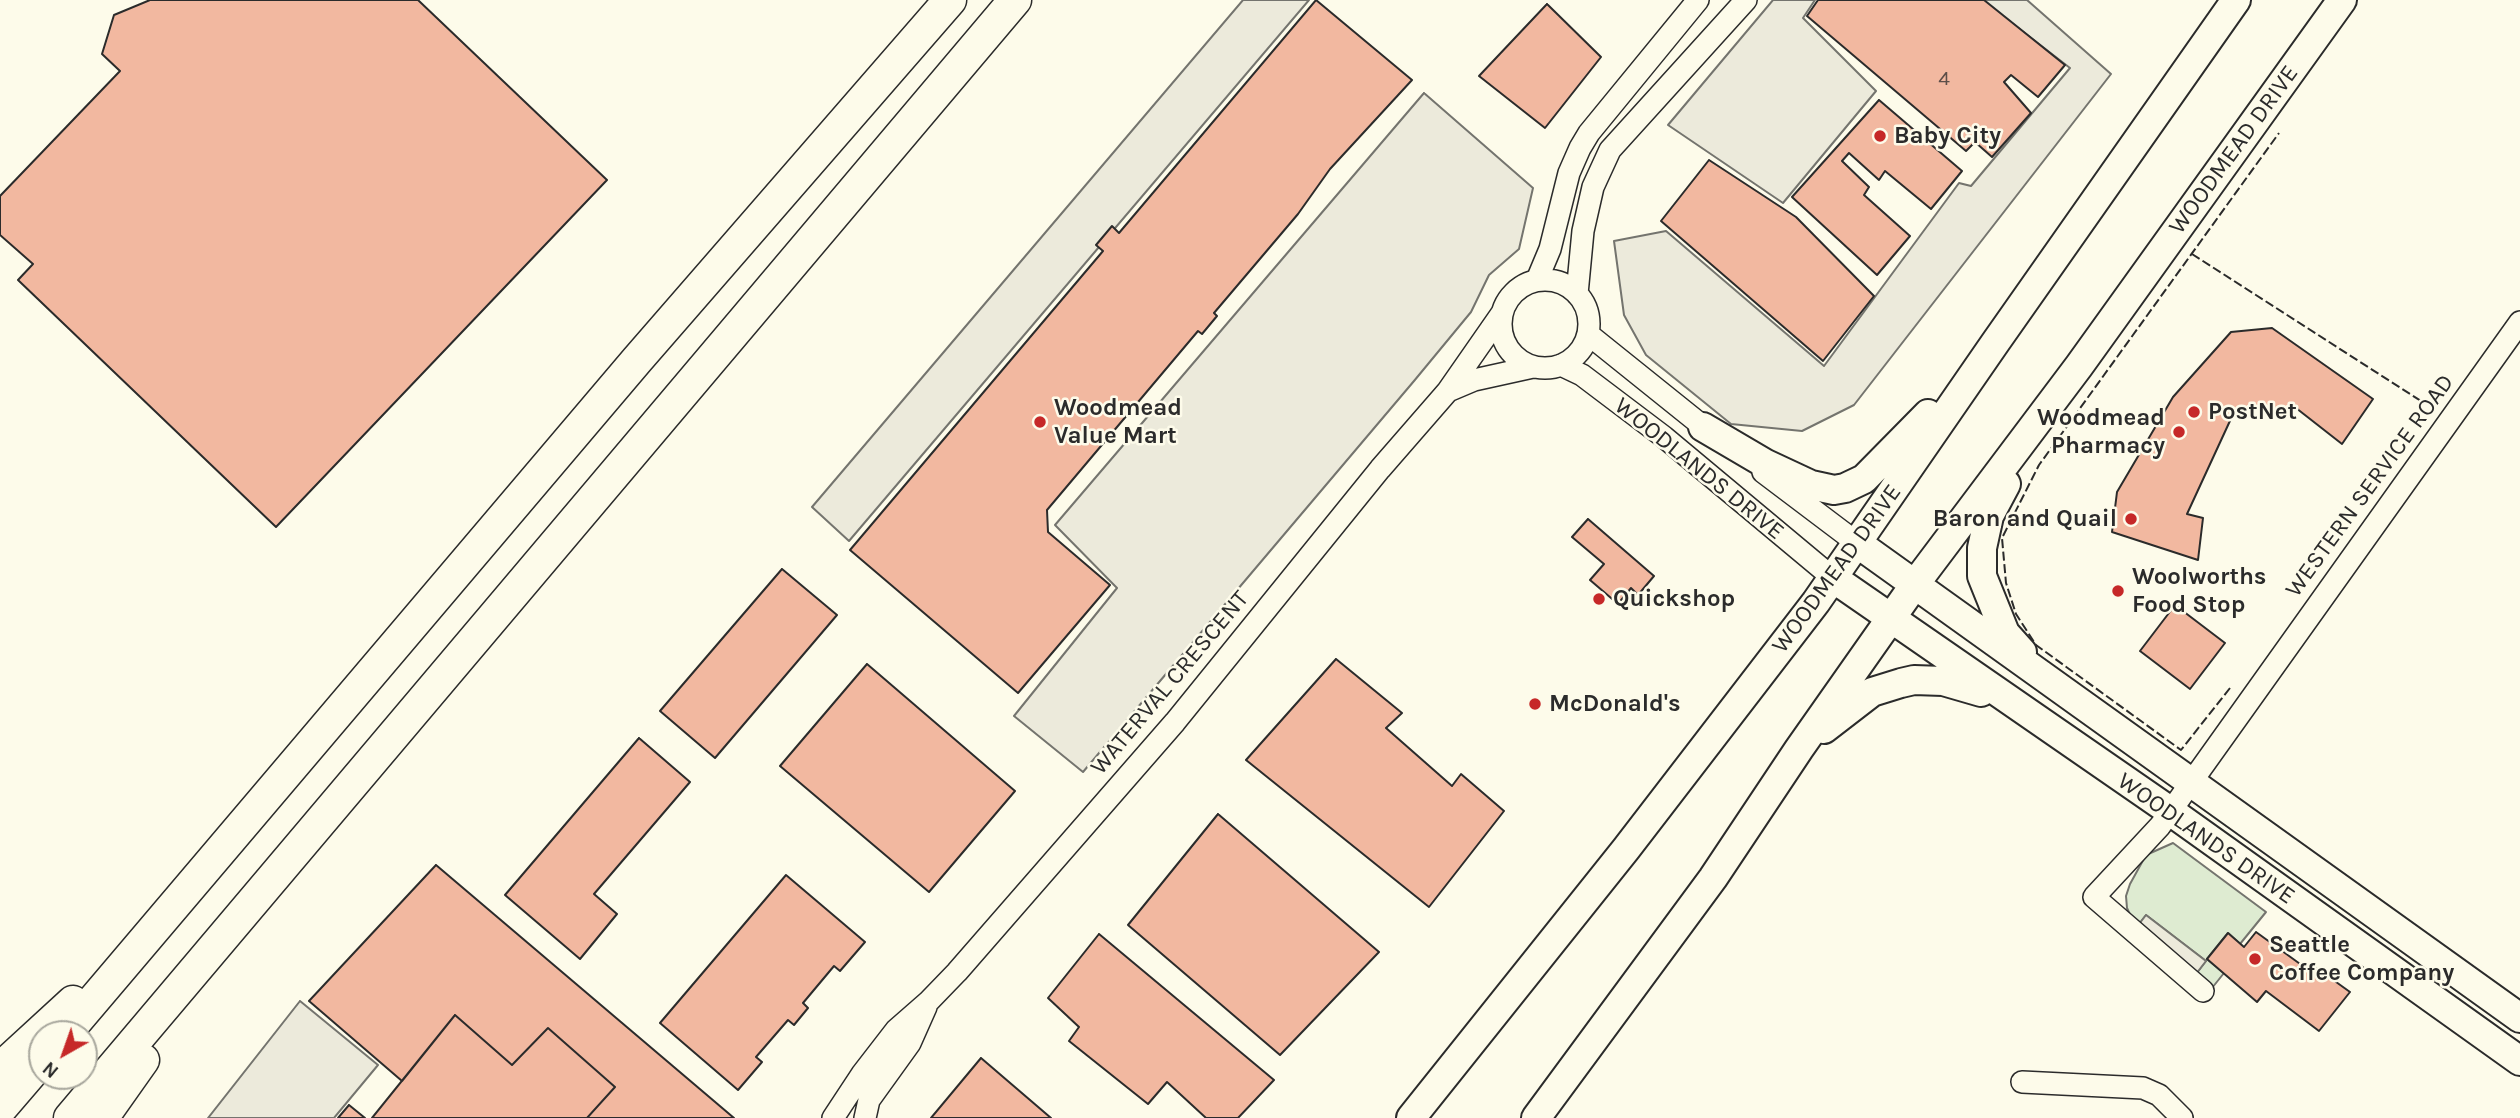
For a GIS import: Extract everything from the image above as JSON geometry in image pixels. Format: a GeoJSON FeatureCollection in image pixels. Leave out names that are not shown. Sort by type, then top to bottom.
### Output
{"type":"FeatureCollection","features":[{"type":"Feature","properties":{"kind":"highway"},"geometry":{"type":"LineString","coordinates":[[910,47],[944,0]]}},
{"type":"Feature","properties":{"kind":"highway"},"geometry":{"type":"LineString","coordinates":[[77,1020],[638,360],[950,0]]}},
{"type":"Feature","properties":{"kind":"highway"},"geometry":{"type":"LineString","coordinates":[[70,1118],[1015,0]]}},
{"type":"Feature","properties":{"kind":"highway"},"geometry":{"type":"LineString","coordinates":[[102,1118],[193,989],[324,817]]}},
{"type":"Feature","properties":{"kind":"highway"},"geometry":{"type":"LineString","coordinates":[[0,1069],[167,916]]}},
{"type":"Feature","properties":{"kind":"highway"},"geometry":{"type":"LineString","coordinates":[[0,1109],[28,1076]]}},
{"type":"Feature","properties":{"kind":"main road","name":"WOODMEAD DRIVE"},"geometry":{"type":"LineString","coordinates":[[1411,1118],[1626,849],[1833,578],[2236,0]]}},
{"type":"Feature","properties":{"kind":"main road","name":"WOODMEAD DRIVE"},"geometry":{"type":"LineString","coordinates":[[1536,1118],[1713,878],[1799,748],[1914,584],[2079,366],[2342,0]]}},
{"type":"Feature","properties":{"kind":"main road"},"geometry":{"type":"LineString","coordinates":[[1703,427],[1766,464],[1811,485],[1834,490],[1845,488],[1864,479],[1876,469],[1995,343]]}},
{"type":"Feature","properties":{"kind":"main road"},"geometry":{"type":"LineString","coordinates":[[2047,679],[2005,633],[1982,576],[1982,548],[1998,497],[2079,366]]}},
{"type":"Feature","properties":{"kind":"main road","name":"WOODLANDS DRIVE"},"geometry":{"type":"LineString","coordinates":[[1857,542],[2520,1018]]}},
{"type":"Feature","properties":{"kind":"main road","name":"WOODLANDS DRIVE"},"geometry":{"type":"LineString","coordinates":[[1833,578],[2170,811],[2520,1061]]}},
{"type":"Feature","properties":{"kind":"main road"},"geometry":{"type":"LineString","coordinates":[[1799,748],[1872,692],[1914,680],[1943,681],[2013,704]]}},
{"type":"Feature","properties":{"kind":"street"},"geometry":{"type":"LineString","coordinates":[[1537,280],[1550,249],[1569,173],[1580,148],[1589,133],[1698,0]]}},
{"type":"Feature","properties":{"kind":"street"},"geometry":{"type":"LineString","coordinates":[[1577,294],[1583,231],[1593,187],[1610,149],[1746,0]]}},
{"type":"Feature","properties":{"kind":"street"},"geometry":{"type":"LineString","coordinates":[[1537,280],[1559,282],[1577,294],[1585,306],[1589,320],[1583,347],[1562,365],[1548,368],[1533,367],[1520,361],[1509,351],[1502,337],[1500,322],[1511,294],[1523,285],[1537,280]]}},
{"type":"Feature","properties":{"kind":"street","name":"WATERVAL CRESCENT"},"geometry":{"type":"LineString","coordinates":[[833,1118],[896,1030],[928,1002],[1175,722],[1447,392],[1502,313]]}},
{"type":"Feature","properties":{"kind":"street","name":"WESTERN SERVICE ROAD"},"geometry":{"type":"LineString","coordinates":[[2203,992],[2094,897],[2154,833],[2520,322]]}},
{"type":"Feature","properties":{"kind":"street","name":"WOODLANDS DRIVE"},"geometry":{"type":"LineString","coordinates":[[1588,334],[1703,427],[1857,542]]}},
{"type":"Feature","properties":{"kind":"street","name":"WOODLANDS DRIVE"},"geometry":{"type":"LineString","coordinates":[[1562,365],[1582,375],[1664,437],[1833,578]]}},
{"type":"Feature","properties":{"kind":"street","name":"WATERVAL CRESCENT"},"geometry":{"type":"LineString","coordinates":[[1447,392],[1474,380],[1533,367]]}},
{"type":"Feature","properties":{"kind":"street","name":"WATERVAL CRESCENT"},"geometry":{"type":"LineString","coordinates":[[865,1118],[869,1100],[910,1043],[928,1002]]}},
{"type":"Feature","properties":{"kind":"street"},"geometry":{"type":"LineString","coordinates":[[2022,1082],[2143,1088],[2159,1096],[2182,1118]]}},
{"type":"Feature","properties":{"kind":"green space"},"geometry":{"type":"Polygon","coordinates":[[[2173,843],[2266,912],[2240,944],[2228,933],[2207,959],[2224,973],[2212,988],[2196,974],[2206,961],[2146,915],[2136,928],[2127,908],[2126,896],[2130,884],[2146,855],[2173,843]]]}},
{"type":"Feature","properties":{"kind":"shaded area"},"geometry":{"type":"Polygon","coordinates":[[[1243,0],[1309,0],[849,541],[812,507],[1243,0]]]}},
{"type":"Feature","properties":{"kind":"shaded area"},"geometry":{"type":"Polygon","coordinates":[[[1773,0],[1815,0],[1803,18],[1876,91],[1783,203],[1668,125],[1773,0]]]}},
{"type":"Feature","properties":{"kind":"shaded area"},"geometry":{"type":"Polygon","coordinates":[[[1982,0],[2027,0],[2111,74],[1854,405],[1802,431],[1731,424],[1646,355],[1624,315],[1614,241],[1666,231],[1824,366],[1959,183],[1971,186],[2070,68],[1982,0]]]}},
{"type":"Feature","properties":{"kind":"shaded area"},"geometry":{"type":"Polygon","coordinates":[[[1424,93],[1533,188],[1519,249],[1489,275],[1471,312],[1083,772],[1014,716],[1117,588],[1055,525],[1424,93]]]}},
{"type":"Feature","properties":{"kind":"shaded area"},"geometry":{"type":"Polygon","coordinates":[[[2146,915],[2206,961],[2196,974],[2136,928],[2146,915]]]}},
{"type":"Feature","properties":{"kind":"shaded area"},"geometry":{"type":"Polygon","coordinates":[[[300,1001],[378,1065],[334,1118],[208,1118],[300,1001]]]}},
{"type":"Feature","properties":{"kind":"building"},"geometry":{"type":"Polygon","coordinates":[[[150,0],[418,0],[607,180],[276,527],[18,280],[33,264],[0,235],[0,196],[120,71],[102,54],[114,15],[150,0]]]}},
{"type":"Feature","properties":{"kind":"building","name":"Woodmead Value Mart"},"geometry":{"type":"Polygon","coordinates":[[[1316,0],[1412,80],[1330,169],[1298,214],[1214,313],[1217,316],[1202,334],[1198,331],[1047,510],[1048,532],[1110,585],[1018,693],[850,550],[1103,251],[1096,245],[1112,226],[1119,233],[1316,0]]]}},
{"type":"Feature","properties":{"kind":"building"},"geometry":{"type":"Polygon","coordinates":[[[1818,0],[1984,0],[2065,65],[2038,97],[2011,75],[2004,82],[2031,113],[1992,157],[1975,142],[1966,151],[1807,16],[1818,0]]]}},
{"type":"Feature","properties":{"kind":"building"},"geometry":{"type":"Polygon","coordinates":[[[1547,4],[1601,57],[1545,128],[1479,76],[1547,4]]]}},
{"type":"Feature","properties":{"kind":"building"},"geometry":{"type":"Polygon","coordinates":[[[1879,100],[1962,171],[1931,209],[1885,171],[1879,180],[1849,153],[1842,161],[1869,187],[1864,195],[1910,236],[1877,275],[1792,197],[1879,100]]]}},
{"type":"Feature","properties":{"kind":"building"},"geometry":{"type":"Polygon","coordinates":[[[1709,160],[1796,217],[1874,296],[1823,361],[1661,221],[1709,160]]]}},
{"type":"Feature","properties":{"kind":"building"},"geometry":{"type":"Polygon","coordinates":[[[2272,328],[2373,399],[2342,444],[2296,408],[2235,410],[2187,514],[2203,518],[2198,560],[2112,532],[2117,492],[2173,397],[2231,332],[2272,328]]]}},
{"type":"Feature","properties":{"kind":"building"},"geometry":{"type":"Polygon","coordinates":[[[1588,519],[1654,576],[1638,595],[1631,588],[1618,604],[1590,580],[1604,564],[1572,537],[1588,519]]]}},
{"type":"Feature","properties":{"kind":"building"},"geometry":{"type":"Polygon","coordinates":[[[782,569],[837,615],[715,758],[660,711],[782,569]]]}},
{"type":"Feature","properties":{"kind":"building"},"geometry":{"type":"Polygon","coordinates":[[[2175,605],[2225,643],[2190,689],[2140,651],[2175,605]]]}},
{"type":"Feature","properties":{"kind":"building"},"geometry":{"type":"Polygon","coordinates":[[[1336,659],[1402,713],[1386,728],[1452,786],[1461,774],[1504,811],[1429,907],[1246,760],[1336,659]]]}},
{"type":"Feature","properties":{"kind":"building"},"geometry":{"type":"Polygon","coordinates":[[[867,664],[1015,791],[929,892],[780,766],[867,664]]]}},
{"type":"Feature","properties":{"kind":"building"},"geometry":{"type":"Polygon","coordinates":[[[639,738],[690,782],[594,894],[617,914],[580,959],[505,895],[639,738]]]}},
{"type":"Feature","properties":{"kind":"building"},"geometry":{"type":"Polygon","coordinates":[[[1218,814],[1379,952],[1280,1055],[1128,925],[1218,814]]]}},
{"type":"Feature","properties":{"kind":"building"},"geometry":{"type":"Polygon","coordinates":[[[436,865],[734,1118],[587,1118],[615,1087],[548,1028],[512,1065],[455,1015],[402,1081],[309,1001],[436,865]]]}},
{"type":"Feature","properties":{"kind":"building"},"geometry":{"type":"Polygon","coordinates":[[[786,875],[865,942],[840,971],[834,966],[803,1003],[808,1008],[794,1025],[788,1020],[756,1057],[762,1062],[738,1090],[660,1023],[786,875]]]}},
{"type":"Feature","properties":{"kind":"building"},"geometry":{"type":"Polygon","coordinates":[[[2256,932],[2307,969],[2311,964],[2350,992],[2319,1031],[2266,991],[2257,1002],[2207,959],[2228,933],[2244,947],[2256,932]]]}},
{"type":"Feature","properties":{"kind":"building"},"geometry":{"type":"Polygon","coordinates":[[[1099,934],[1274,1080],[1238,1118],[1206,1118],[1167,1082],[1148,1104],[1069,1041],[1079,1027],[1048,998],[1099,934]]]}},
{"type":"Feature","properties":{"kind":"building"},"geometry":{"type":"Polygon","coordinates":[[[455,1015],[512,1065],[548,1028],[615,1087],[587,1118],[372,1118],[455,1015]]]}},
{"type":"Feature","properties":{"kind":"building"},"geometry":{"type":"Polygon","coordinates":[[[981,1058],[1051,1118],[931,1118],[981,1058]]]}},
{"type":"Feature","properties":{"kind":"building"},"geometry":{"type":"Polygon","coordinates":[[[349,1105],[365,1118],[338,1118],[349,1105]]]}},
{"type":"Feature","properties":{"kind":"fence"},"geometry":{"type":"LineString","coordinates":[[2230,688],[2181,750],[2036,645],[2016,614],[2006,583],[2002,538],[2039,465],[2279,133]]}},
{"type":"Feature","properties":{"kind":"fence"},"geometry":{"type":"LineString","coordinates":[[2192,254],[2421,401]]}},
{"type":"Feature","properties":{"kind":"place","name":"Baby City"},"geometry":{"type":"Point","coordinates":[1880,136]}},
{"type":"Feature","properties":{"kind":"place","name":"PostNet"},"geometry":{"type":"Point","coordinates":[2194,412]}},
{"type":"Feature","properties":{"kind":"place","name":"Woodmead Value Mart"},"geometry":{"type":"Point","coordinates":[1040,422]}},
{"type":"Feature","properties":{"kind":"place","name":"Woodmead Pharmacy"},"geometry":{"type":"Point","coordinates":[2179,432]}},
{"type":"Feature","properties":{"kind":"place","name":"Baron and Quail"},"geometry":{"type":"Point","coordinates":[2131,519]}},
{"type":"Feature","properties":{"kind":"place","name":"Woolworths Food Stop"},"geometry":{"type":"Point","coordinates":[2118,591]}},
{"type":"Feature","properties":{"kind":"place","name":"Quickshop"},"geometry":{"type":"Point","coordinates":[1599,599]}},
{"type":"Feature","properties":{"kind":"place","name":"McDonald's"},"geometry":{"type":"Point","coordinates":[1535,704]}},
{"type":"Feature","properties":{"kind":"place","name":"Seattle Coffee Company"},"geometry":{"type":"Point","coordinates":[2255,959]}}]}
